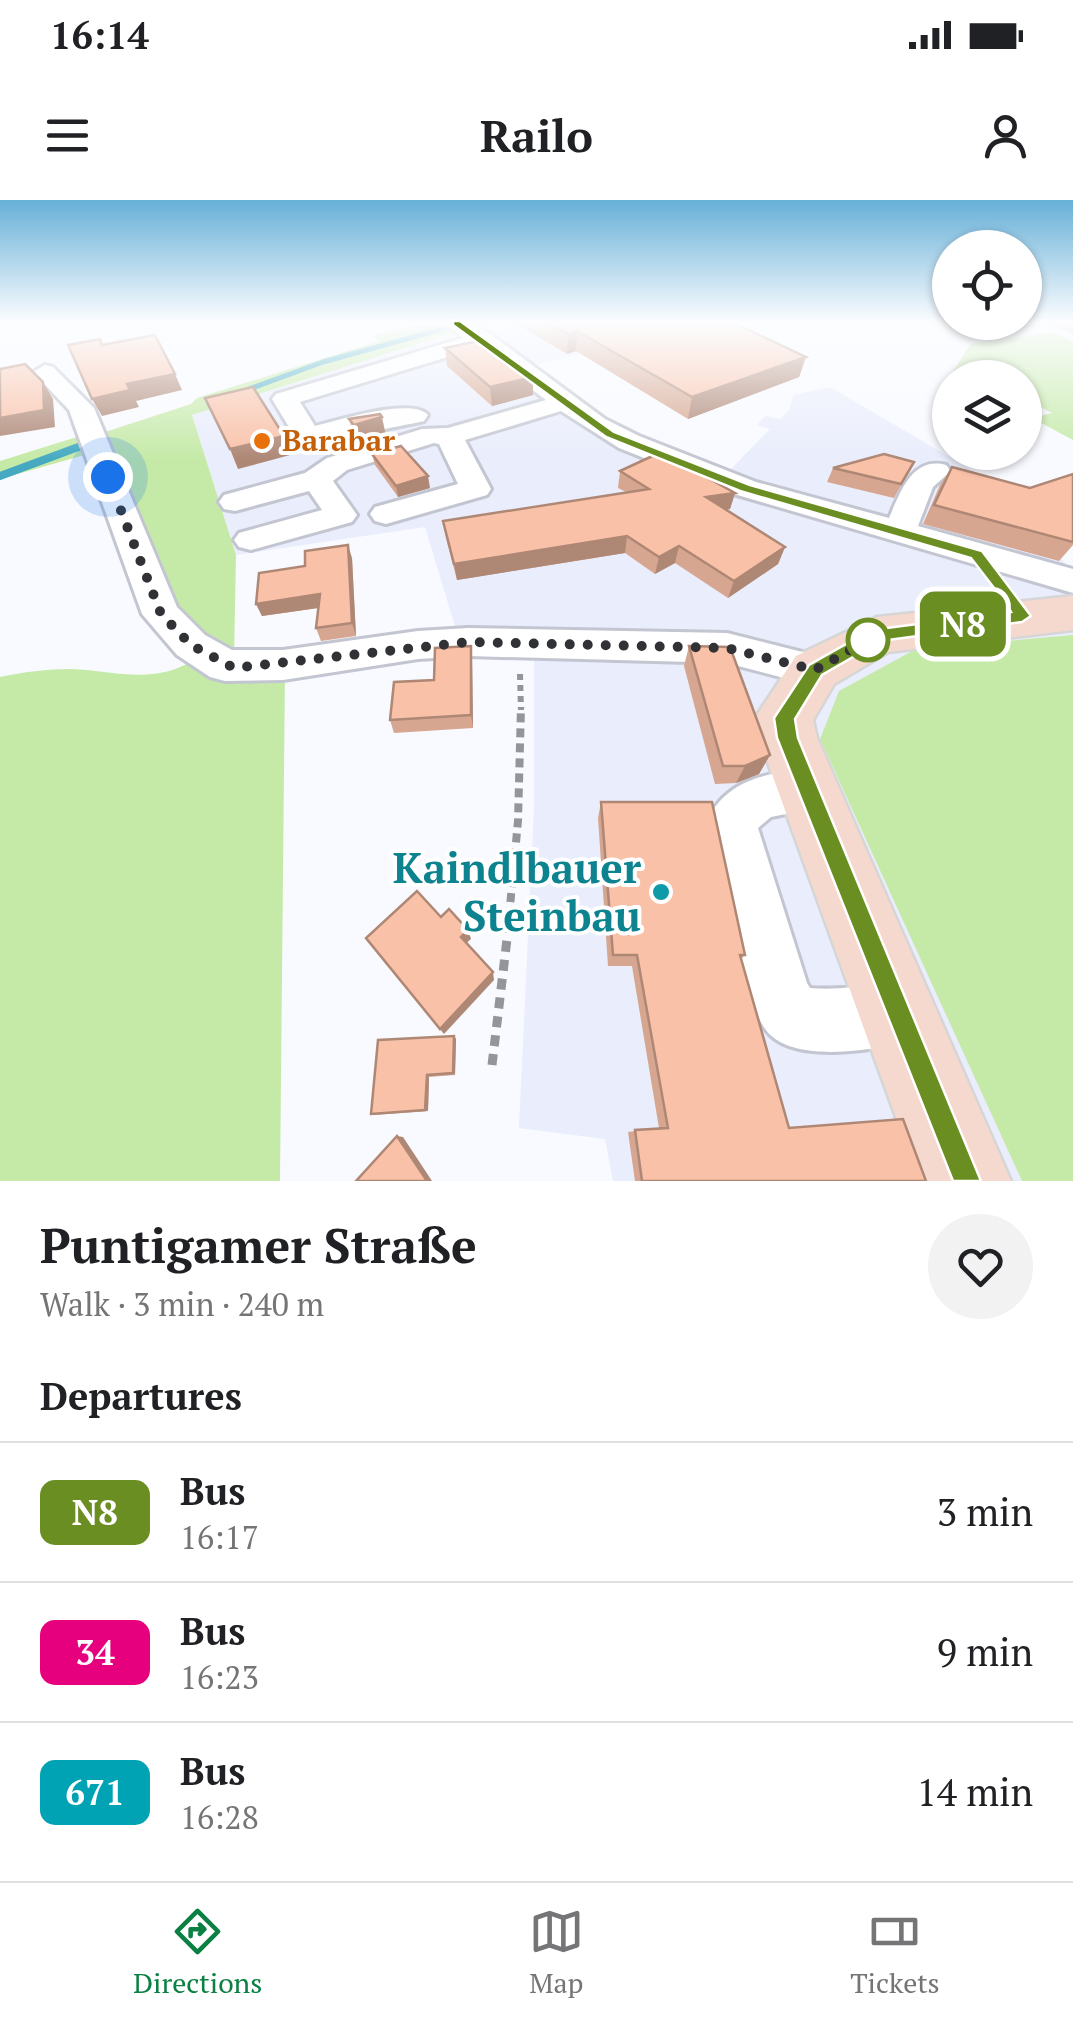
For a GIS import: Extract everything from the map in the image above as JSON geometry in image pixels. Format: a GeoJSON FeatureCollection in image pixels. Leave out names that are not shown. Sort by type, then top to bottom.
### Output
{"type":"FeatureCollection","features":[{"type":"Feature","properties":{"kind":"main road"},"geometry":{"type":"LineString","coordinates":[[965,1181],[788,738],[784,718],[815,670],[877,635],[1073,613]]}},
{"type":"Feature","properties":{"kind":"street"},"geometry":{"type":"LineString","coordinates":[[379,369],[285,399],[308,436],[362,422],[438,435]]}},
{"type":"Feature","properties":{"kind":"street"},"geometry":{"type":"LineString","coordinates":[[521,369],[610,434],[745,488],[1073,581]]}},
{"type":"Feature","properties":{"kind":"street"},"geometry":{"type":"LineString","coordinates":[[376,370],[438,435],[476,489],[386,514]]}},
{"type":"Feature","properties":{"kind":"street"},"geometry":{"type":"LineString","coordinates":[[46,372],[81,408],[161,614],[177,633],[213,660],[234,668],[283,666],[418,645],[518,642],[727,648],[815,670]]}},
{"type":"Feature","properties":{"kind":"street"},"geometry":{"type":"LineString","coordinates":[[332,384],[362,422]]}},
{"type":"Feature","properties":{"kind":"street"},"geometry":{"type":"LineString","coordinates":[[235,502],[316,479],[337,464],[566,402]]}},
{"type":"Feature","properties":{"kind":"street"},"geometry":{"type":"LineString","coordinates":[[364,482],[438,435]]}},
{"type":"Feature","properties":{"kind":"street"},"geometry":{"type":"LineString","coordinates":[[899,532],[920,483],[936,471]]}},
{"type":"Feature","properties":{"kind":"street"},"geometry":{"type":"LineString","coordinates":[[251,540],[341,516],[316,479]]}},
{"type":"Feature","properties":{"kind":"street"},"geometry":{"type":"LineString","coordinates":[[977,554],[999,578],[1022,616]]}},
{"type":"Feature","properties":{"kind":"street"},"geometry":{"type":"LineString","coordinates":[[809,791],[754,800],[737,812],[731,823],[779,991],[787,1008],[797,1016],[832,1019],[898,1014]]}},
{"type":"Feature","properties":{"kind":"path"},"geometry":{"type":"LineString","coordinates":[[492,1066],[506,952],[520,753],[518,642]]}},
{"type":"Feature","properties":{"kind":"shaded area"},"geometry":{"type":"Polygon","coordinates":[[[339,369],[526,369],[596,425],[730,470],[770,429],[757,425],[765,416],[780,419],[790,409],[793,395],[830,387],[932,447],[932,470],[972,470],[982,476],[1073,571],[1073,1181],[613,1181],[605,1139],[519,1128],[534,808],[534,659],[457,633],[425,527],[236,555],[192,415],[339,369]]]}},
{"type":"Feature","properties":{"kind":"green space"},"geometry":{"type":"Polygon","coordinates":[[[290,369],[339,369],[192,415],[236,555],[234,658],[172,614],[102,433],[191,404],[197,398],[290,369]]]}},
{"type":"Feature","properties":{"kind":"green space"},"geometry":{"type":"Polygon","coordinates":[[[1042,369],[1073,369],[1073,440],[1042,423],[1042,416],[1052,413],[1042,408],[1042,369]]]}},
{"type":"Feature","properties":{"kind":"green space"},"geometry":{"type":"Polygon","coordinates":[[[83,435],[88,454],[0,479],[0,461],[83,435]]]}},
{"type":"Feature","properties":{"kind":"green space"},"geometry":{"type":"Polygon","coordinates":[[[1073,635],[1073,1181],[1022,1181],[820,739],[839,691],[916,649],[1073,635]]]}},
{"type":"Feature","properties":{"kind":"green space"},"geometry":{"type":"Polygon","coordinates":[[[194,660],[285,670],[280,1181],[0,1181],[0,677],[62,669],[149,674],[179,668],[194,660]]]}},
{"type":"Feature","properties":{"kind":"building"},"geometry":{"type":"Polygon","coordinates":[[[0,369],[30,369],[43,382],[44,410],[0,418],[0,369]]]}},
{"type":"Feature","properties":{"kind":"building"},"geometry":{"type":"Polygon","coordinates":[[[79,369],[172,369],[175,374],[127,384],[130,390],[92,399],[79,369]]]}},
{"type":"Feature","properties":{"kind":"building"},"geometry":{"type":"Polygon","coordinates":[[[469,369],[522,369],[533,377],[490,387],[469,369]]]}},
{"type":"Feature","properties":{"kind":"building"},"geometry":{"type":"Polygon","coordinates":[[[643,369],[772,369],[692,397],[643,369]]]}},
{"type":"Feature","properties":{"kind":"building"},"geometry":{"type":"Polygon","coordinates":[[[253,387],[284,436],[230,449],[205,398],[253,387]]]}},
{"type":"Feature","properties":{"kind":"building"},"geometry":{"type":"Polygon","coordinates":[[[380,414],[382,417],[354,425],[349,419],[380,414]]]}},
{"type":"Feature","properties":{"kind":"building"},"geometry":{"type":"Polygon","coordinates":[[[401,446],[428,476],[396,486],[372,454],[401,446]]]}},
{"type":"Feature","properties":{"kind":"building"},"geometry":{"type":"Polygon","coordinates":[[[661,452],[735,493],[706,497],[785,547],[734,581],[679,546],[659,557],[627,536],[454,564],[443,521],[649,489],[620,471],[661,452]]]}},
{"type":"Feature","properties":{"kind":"building"},"geometry":{"type":"Polygon","coordinates":[[[884,454],[914,462],[901,484],[833,468],[884,454]]]}},
{"type":"Feature","properties":{"kind":"building"},"geometry":{"type":"Polygon","coordinates":[[[951,470],[1030,488],[1073,474],[1073,542],[934,505],[951,470]]]}},
{"type":"Feature","properties":{"kind":"building"},"geometry":{"type":"Polygon","coordinates":[[[348,545],[352,623],[316,628],[320,594],[256,604],[259,573],[305,566],[305,551],[348,545]]]}},
{"type":"Feature","properties":{"kind":"building"},"geometry":{"type":"Polygon","coordinates":[[[471,646],[471,715],[390,720],[394,682],[434,680],[435,648],[471,646]]]}},
{"type":"Feature","properties":{"kind":"building"},"geometry":{"type":"Polygon","coordinates":[[[689,646],[730,647],[770,755],[745,766],[723,766],[689,646]]]}},
{"type":"Feature","properties":{"kind":"building"},"geometry":{"type":"Polygon","coordinates":[[[601,802],[712,802],[745,955],[740,955],[789,1128],[903,1119],[926,1181],[642,1181],[635,1130],[668,1128],[637,955],[613,955],[601,802]]]}},
{"type":"Feature","properties":{"kind":"building"},"geometry":{"type":"Polygon","coordinates":[[[417,891],[441,917],[449,909],[468,930],[461,937],[493,972],[440,1029],[366,938],[417,891]]]}},
{"type":"Feature","properties":{"kind":"building"},"geometry":{"type":"Polygon","coordinates":[[[454,1036],[453,1073],[427,1075],[425,1110],[371,1114],[378,1040],[454,1036]]]}},
{"type":"Feature","properties":{"kind":"building"},"geometry":{"type":"Polygon","coordinates":[[[397,1136],[427,1181],[356,1181],[397,1136]]]}},
{"type":"Feature","properties":{"kind":"waterway"},"geometry":{"type":"LineString","coordinates":[[241,392],[304,369]]}},
{"type":"Feature","properties":{"kind":"waterway"},"geometry":{"type":"LineString","coordinates":[[0,476],[81,446]]}},
{"type":"Feature","properties":{"kind":"bus line","name":"N8"},"geometry":{"type":"LineString","coordinates":[[525,369],[610,434],[652,452],[745,488],[977,554],[999,578],[1022,616],[877,635],[815,670],[784,718],[788,738],[965,1181]]}},
{"type":"Feature","properties":{"kind":"place","name":"Barabar"},"geometry":{"type":"Point","coordinates":[262,441]}},
{"type":"Feature","properties":{"kind":"place","name":"Kaindlbauer Steinbau"},"geometry":{"type":"Point","coordinates":[661,892]}},
{"type":"Feature","properties":{"kind":"route"},"geometry":{"type":"LineString","coordinates":[[108,477],[161,614],[191,645],[234,668],[283,666],[418,645],[468,642],[727,648],[780,658],[815,670],[877,635],[868,640]]}}]}
